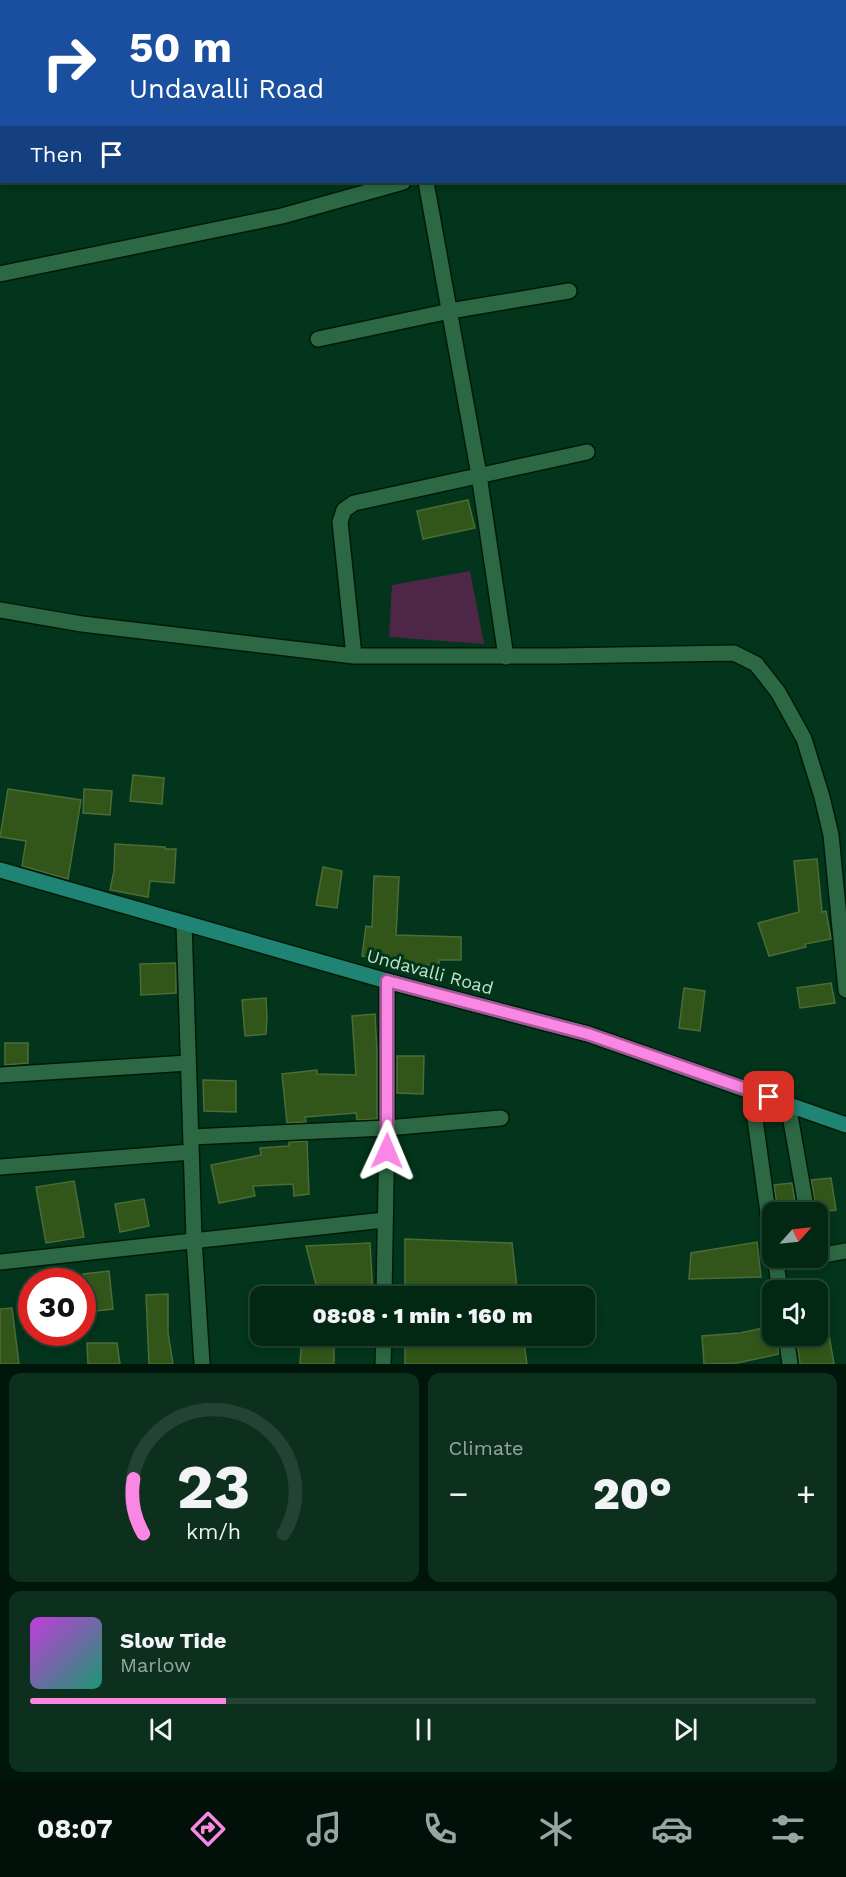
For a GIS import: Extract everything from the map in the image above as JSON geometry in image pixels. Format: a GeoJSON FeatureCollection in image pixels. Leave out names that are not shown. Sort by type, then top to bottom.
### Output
{"type":"FeatureCollection","features":[{"type":"Feature","properties":{"kind":"main road","name":"Undavalli Road"},"geometry":{"type":"LineString","coordinates":[[0,870],[387,981],[588,1034],[846,1125]]}},
{"type":"Feature","properties":{"kind":"street"},"geometry":{"type":"LineString","coordinates":[[0,274],[282,216],[399,183]]}},
{"type":"Feature","properties":{"kind":"street"},"geometry":{"type":"LineString","coordinates":[[426,183],[479,475],[506,657]]}},
{"type":"Feature","properties":{"kind":"street"},"geometry":{"type":"LineString","coordinates":[[318,339],[450,311],[569,291]]}},
{"type":"Feature","properties":{"kind":"street"},"geometry":{"type":"LineString","coordinates":[[354,656],[339,522],[344,510],[354,503],[587,452]]}},
{"type":"Feature","properties":{"kind":"street"},"geometry":{"type":"LineString","coordinates":[[0,610],[82,624],[354,656],[506,657],[734,653],[756,664],[778,692],[804,739],[831,835],[846,990]]}},
{"type":"Feature","properties":{"kind":"street"},"geometry":{"type":"LineString","coordinates":[[184,923],[194,1239],[202,1364]]}},
{"type":"Feature","properties":{"kind":"street"},"geometry":{"type":"LineString","coordinates":[[384,1286],[387,981]]}},
{"type":"Feature","properties":{"kind":"street"},"geometry":{"type":"LineString","coordinates":[[0,1075],[188,1063]]}},
{"type":"Feature","properties":{"kind":"street"},"geometry":{"type":"LineString","coordinates":[[751,1091],[767,1202]]}},
{"type":"Feature","properties":{"kind":"street"},"geometry":{"type":"LineString","coordinates":[[788,1104],[805,1202]]}},
{"type":"Feature","properties":{"kind":"street"},"geometry":{"type":"LineString","coordinates":[[0,1167],[191,1145],[501,1118]]}},
{"type":"Feature","properties":{"kind":"street"},"geometry":{"type":"LineString","coordinates":[[0,1262],[384,1220]]}},
{"type":"Feature","properties":{"kind":"street"},"geometry":{"type":"LineString","coordinates":[[828,1254],[846,1251]]}},
{"type":"Feature","properties":{"kind":"street"},"geometry":{"type":"LineString","coordinates":[[384,1346],[384,1364]]}},
{"type":"Feature","properties":{"kind":"street"},"geometry":{"type":"LineString","coordinates":[[788,1346],[790,1364]]}},
{"type":"Feature","properties":{"kind":"shaded area"},"geometry":{"type":"Polygon","coordinates":[[[470,571],[484,644],[389,637],[392,585],[470,571]]]}},
{"type":"Feature","properties":{"kind":"building"},"geometry":{"type":"Polygon","coordinates":[[[468,500],[475,528],[423,539],[417,511],[468,500]]]}},
{"type":"Feature","properties":{"kind":"building"},"geometry":{"type":"Polygon","coordinates":[[[133,775],[164,778],[162,804],[130,801],[133,775]]]}},
{"type":"Feature","properties":{"kind":"building"},"geometry":{"type":"Polygon","coordinates":[[[8,789],[81,800],[68,879],[22,866],[26,841],[0,837],[8,789]]]}},
{"type":"Feature","properties":{"kind":"building"},"geometry":{"type":"Polygon","coordinates":[[[84,789],[112,791],[110,815],[83,813],[84,789]]]}},
{"type":"Feature","properties":{"kind":"building"},"geometry":{"type":"Polygon","coordinates":[[[115,844],[176,849],[174,883],[150,881],[148,897],[110,890],[114,871],[115,844]]]}},
{"type":"Feature","properties":{"kind":"building"},"geometry":{"type":"Polygon","coordinates":[[[817,859],[822,912],[826,911],[831,939],[805,944],[806,947],[769,956],[758,923],[799,912],[794,861],[817,859]]]}},
{"type":"Feature","properties":{"kind":"building"},"geometry":{"type":"Polygon","coordinates":[[[323,867],[342,871],[337,908],[316,905],[323,867]]]}},
{"type":"Feature","properties":{"kind":"building"},"geometry":{"type":"Polygon","coordinates":[[[374,876],[399,877],[396,935],[461,937],[461,960],[439,960],[439,965],[418,965],[362,956],[366,926],[372,927],[374,876]]]}},
{"type":"Feature","properties":{"kind":"building"},"geometry":{"type":"Polygon","coordinates":[[[176,963],[176,993],[141,995],[140,964],[176,963]]]}},
{"type":"Feature","properties":{"kind":"building"},"geometry":{"type":"Polygon","coordinates":[[[831,983],[835,1003],[800,1008],[797,988],[831,983]]]}},
{"type":"Feature","properties":{"kind":"building"},"geometry":{"type":"Polygon","coordinates":[[[684,988],[705,991],[700,1031],[679,1028],[684,988]]]}},
{"type":"Feature","properties":{"kind":"building"},"geometry":{"type":"Polygon","coordinates":[[[266,998],[266,1034],[245,1036],[242,1000],[266,998]]]}},
{"type":"Feature","properties":{"kind":"building"},"geometry":{"type":"Polygon","coordinates":[[[375,1014],[377,1119],[357,1120],[356,1113],[305,1117],[306,1122],[287,1123],[282,1074],[317,1070],[317,1074],[356,1075],[352,1016],[375,1014]]]}},
{"type":"Feature","properties":{"kind":"building"},"geometry":{"type":"Polygon","coordinates":[[[5,1043],[28,1043],[28,1063],[5,1065],[5,1043]]]}},
{"type":"Feature","properties":{"kind":"building"},"geometry":{"type":"Polygon","coordinates":[[[397,1056],[424,1056],[423,1094],[397,1093],[397,1056]]]}},
{"type":"Feature","properties":{"kind":"building"},"geometry":{"type":"Polygon","coordinates":[[[203,1080],[236,1081],[236,1112],[204,1111],[203,1080]]]}},
{"type":"Feature","properties":{"kind":"building"},"geometry":{"type":"Polygon","coordinates":[[[307,1141],[309,1194],[294,1196],[293,1184],[253,1186],[255,1196],[219,1203],[211,1165],[261,1155],[260,1148],[289,1146],[289,1142],[307,1141]]]}},
{"type":"Feature","properties":{"kind":"building"},"geometry":{"type":"Polygon","coordinates":[[[831,1178],[836,1210],[828,1211],[828,1202],[815,1202],[811,1180],[831,1178]]]}},
{"type":"Feature","properties":{"kind":"building"},"geometry":{"type":"Polygon","coordinates":[[[74,1181],[84,1237],[46,1243],[36,1187],[74,1181]]]}},
{"type":"Feature","properties":{"kind":"building"},"geometry":{"type":"Polygon","coordinates":[[[792,1183],[795,1202],[777,1202],[774,1185],[792,1183]]]}},
{"type":"Feature","properties":{"kind":"building"},"geometry":{"type":"Polygon","coordinates":[[[144,1199],[149,1226],[120,1232],[115,1204],[144,1199]]]}},
{"type":"Feature","properties":{"kind":"building"},"geometry":{"type":"Polygon","coordinates":[[[405,1239],[512,1243],[517,1286],[405,1286],[405,1239]]]}},
{"type":"Feature","properties":{"kind":"building"},"geometry":{"type":"Polygon","coordinates":[[[757,1242],[761,1277],[689,1279],[691,1253],[757,1242]]]}},
{"type":"Feature","properties":{"kind":"building"},"geometry":{"type":"Polygon","coordinates":[[[370,1243],[372,1286],[316,1286],[306,1246],[370,1243]]]}},
{"type":"Feature","properties":{"kind":"building"},"geometry":{"type":"Polygon","coordinates":[[[109,1271],[113,1309],[96,1311],[96,1272],[109,1271]]]}},
{"type":"Feature","properties":{"kind":"building"},"geometry":{"type":"Polygon","coordinates":[[[168,1294],[168,1333],[173,1364],[149,1364],[146,1295],[168,1294]]]}},
{"type":"Feature","properties":{"kind":"building"},"geometry":{"type":"Polygon","coordinates":[[[12,1308],[19,1364],[0,1364],[0,1309],[12,1308]]]}},
{"type":"Feature","properties":{"kind":"building"},"geometry":{"type":"Polygon","coordinates":[[[762,1328],[762,1346],[778,1346],[779,1354],[737,1363],[704,1364],[702,1336],[740,1333],[762,1328]]]}},
{"type":"Feature","properties":{"kind":"building"},"geometry":{"type":"Polygon","coordinates":[[[829,1335],[834,1364],[800,1364],[798,1346],[828,1346],[829,1335]]]}},
{"type":"Feature","properties":{"kind":"building"},"geometry":{"type":"Polygon","coordinates":[[[96,1343],[117,1343],[120,1364],[88,1364],[87,1346],[96,1346],[96,1343]]]}},
{"type":"Feature","properties":{"kind":"building"},"geometry":{"type":"Polygon","coordinates":[[[301,1346],[334,1346],[334,1364],[300,1364],[301,1346]]]}},
{"type":"Feature","properties":{"kind":"building"},"geometry":{"type":"Polygon","coordinates":[[[405,1346],[525,1346],[527,1364],[405,1364],[405,1346]]]}},
{"type":"Feature","properties":{"kind":"route"},"geometry":{"type":"LineString","coordinates":[[387,1151],[387,981],[588,1034],[769,1097]]}}]}
